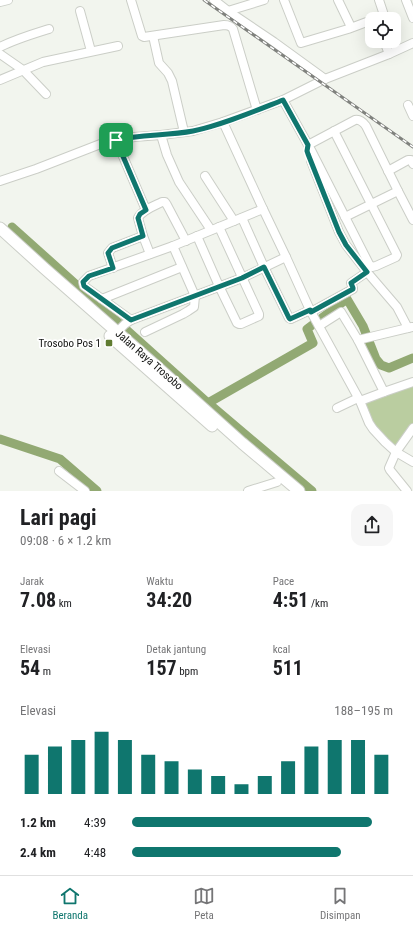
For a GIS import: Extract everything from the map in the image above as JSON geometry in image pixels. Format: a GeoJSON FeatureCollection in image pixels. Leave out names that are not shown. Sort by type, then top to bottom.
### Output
{"type":"FeatureCollection","features":[{"type":"Feature","properties":{"kind":"highway","name":"Jalan Raya Trosobo"},"geometry":{"type":"LineString","coordinates":[[3,235],[118,331],[242,443],[299,491]]}},
{"type":"Feature","properties":{"kind":"highway","name":"Jalan Raya Trosobo"},"geometry":{"type":"LineString","coordinates":[[3,235],[28,263],[276,482],[289,491]]}},
{"type":"Feature","properties":{"kind":"street"},"geometry":{"type":"LineString","coordinates":[[0,2],[8,0]]}},
{"type":"Feature","properties":{"kind":"street"},"geometry":{"type":"LineString","coordinates":[[131,0],[143,37],[224,25],[231,26],[257,110]]}},
{"type":"Feature","properties":{"kind":"street"},"geometry":{"type":"LineString","coordinates":[[214,0],[325,79]]}},
{"type":"Feature","properties":{"kind":"street"},"geometry":{"type":"LineString","coordinates":[[228,10],[264,0]]}},
{"type":"Feature","properties":{"kind":"street"},"geometry":{"type":"LineString","coordinates":[[284,0],[302,43],[365,23]]}},
{"type":"Feature","properties":{"kind":"street"},"geometry":{"type":"LineString","coordinates":[[338,0],[351,28]]}},
{"type":"Feature","properties":{"kind":"street"},"geometry":{"type":"LineString","coordinates":[[379,0],[383,12]]}},
{"type":"Feature","properties":{"kind":"street"},"geometry":{"type":"LineString","coordinates":[[406,0],[413,18]]}},
{"type":"Feature","properties":{"kind":"street"},"geometry":{"type":"LineString","coordinates":[[80,11],[91,51]]}},
{"type":"Feature","properties":{"kind":"street"},"geometry":{"type":"LineString","coordinates":[[0,48],[10,42],[49,29]]}},
{"type":"Feature","properties":{"kind":"street"},"geometry":{"type":"LineString","coordinates":[[153,36],[159,62],[168,73],[172,81],[184,132]]}},
{"type":"Feature","properties":{"kind":"street"},"geometry":{"type":"LineString","coordinates":[[0,181],[36,169],[103,143],[134,137],[197,130],[223,122],[283,100],[325,79],[412,44]]}},
{"type":"Feature","properties":{"kind":"street"},"geometry":{"type":"LineString","coordinates":[[0,80],[43,62],[118,46]]}},
{"type":"Feature","properties":{"kind":"street"},"geometry":{"type":"LineString","coordinates":[[387,48],[389,54]]}},
{"type":"Feature","properties":{"kind":"street"},"geometry":{"type":"LineString","coordinates":[[0,54],[23,70],[46,94]]}},
{"type":"Feature","properties":{"kind":"street"},"geometry":{"type":"LineString","coordinates":[[283,100],[308,145],[361,250],[370,265],[373,267],[396,257],[397,255],[334,131]]}},
{"type":"Feature","properties":{"kind":"street"},"geometry":{"type":"LineString","coordinates":[[408,105],[413,116]]}},
{"type":"Feature","properties":{"kind":"street"},"geometry":{"type":"LineString","coordinates":[[308,145],[355,120],[363,123],[366,126],[413,220]]}},
{"type":"Feature","properties":{"kind":"street"},"geometry":{"type":"LineString","coordinates":[[223,122],[315,318],[359,400],[369,423],[396,452],[413,462]]}},
{"type":"Feature","properties":{"kind":"street"},"geometry":{"type":"LineString","coordinates":[[161,135],[167,155],[179,182],[215,229],[242,278],[259,316],[241,324],[237,323],[197,236]]}},
{"type":"Feature","properties":{"kind":"street"},"geometry":{"type":"LineString","coordinates":[[116,140],[146,210]]}},
{"type":"Feature","properties":{"kind":"street"},"geometry":{"type":"LineString","coordinates":[[308,145],[308,154],[339,232],[346,245],[397,307],[410,327],[359,340]]}},
{"type":"Feature","properties":{"kind":"street"},"geometry":{"type":"LineString","coordinates":[[388,171],[408,160],[411,160],[413,164]]}},
{"type":"Feature","properties":{"kind":"street"},"geometry":{"type":"LineString","coordinates":[[205,176],[234,221]]}},
{"type":"Feature","properties":{"kind":"street"},"geometry":{"type":"LineString","coordinates":[[344,217],[398,192]]}},
{"type":"Feature","properties":{"kind":"street"},"geometry":{"type":"LineString","coordinates":[[150,254],[138,218],[140,214],[146,210],[162,202],[165,202],[186,241]]}},
{"type":"Feature","properties":{"kind":"street"},"geometry":{"type":"LineString","coordinates":[[128,322],[102,299],[84,286],[83,282],[89,276],[186,241],[263,209]]}},
{"type":"Feature","properties":{"kind":"street"},"geometry":{"type":"LineString","coordinates":[[242,218],[289,318],[315,318],[341,312],[359,340],[384,392]]}},
{"type":"Feature","properties":{"kind":"street"},"geometry":{"type":"LineString","coordinates":[[113,268],[108,253],[111,249],[143,236]]}},
{"type":"Feature","properties":{"kind":"street"},"geometry":{"type":"LineString","coordinates":[[145,332],[188,311],[194,306],[195,296],[173,246]]}},
{"type":"Feature","properties":{"kind":"street"},"geometry":{"type":"LineString","coordinates":[[118,331],[128,322],[242,278],[286,257]]}},
{"type":"Feature","properties":{"kind":"street"},"geometry":{"type":"LineString","coordinates":[[102,299],[182,267]]}},
{"type":"Feature","properties":{"kind":"street"},"geometry":{"type":"LineString","coordinates":[[315,318],[353,289],[351,283],[367,272]]}},
{"type":"Feature","properties":{"kind":"street"},"geometry":{"type":"LineString","coordinates":[[337,408],[413,382]]}},
{"type":"Feature","properties":{"kind":"street"},"geometry":{"type":"LineString","coordinates":[[407,491],[389,468],[396,452],[413,428]]}},
{"type":"Feature","properties":{"kind":"street"},"geometry":{"type":"LineString","coordinates":[[59,471],[85,491]]}},
{"type":"Feature","properties":{"kind":"street"},"geometry":{"type":"LineString","coordinates":[[248,491],[276,482]]}},
{"type":"Feature","properties":{"kind":"green space"},"geometry":{"type":"Polygon","coordinates":[[[413,383],[413,424],[396,451],[370,423],[361,402],[413,383]]]}},
{"type":"Feature","properties":{"kind":"waterway"},"geometry":{"type":"LineString","coordinates":[[12,227],[208,403],[312,491]]}},
{"type":"Feature","properties":{"kind":"waterway"},"geometry":{"type":"LineString","coordinates":[[208,403],[313,343],[307,329],[347,299],[363,326],[376,359],[381,365],[389,368],[413,358]]}},
{"type":"Feature","properties":{"kind":"waterway"},"geometry":{"type":"LineString","coordinates":[[0,439],[60,459],[97,491]]}},
{"type":"Feature","properties":{"kind":"railway"},"geometry":{"type":"LineString","coordinates":[[204,0],[413,147]]}},
{"type":"Feature","properties":{"kind":"place","name":"Trosobo Pos 1"},"geometry":{"type":"Point","coordinates":[109,343]}},
{"type":"Feature","properties":{"kind":"route"},"geometry":{"type":"LineString","coordinates":[[283,100],[308,145],[308,154],[339,232],[346,245],[367,272],[351,283],[353,289],[311,312],[310,310],[291,319],[289,318],[264,267],[242,278],[131,320],[84,286],[83,282],[89,276],[113,268],[108,253],[112,248],[143,236],[138,215],[146,210],[116,140],[202,129],[283,100]]}}]}
